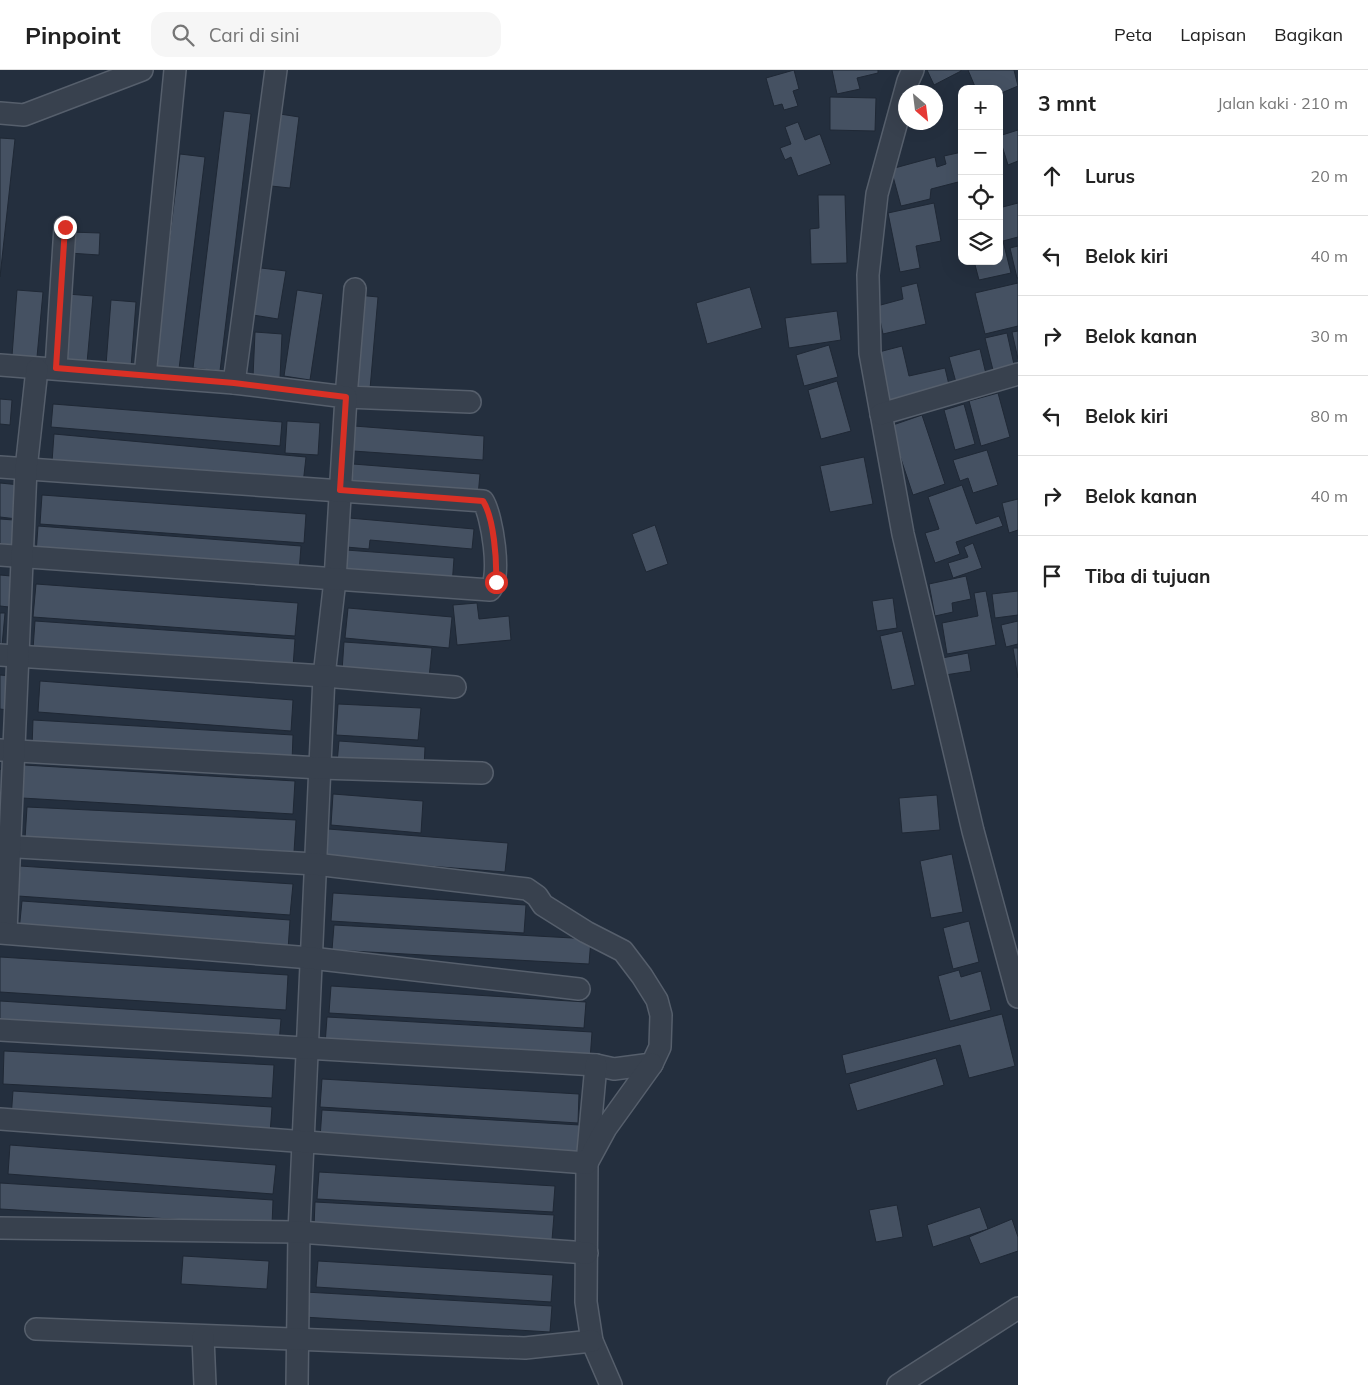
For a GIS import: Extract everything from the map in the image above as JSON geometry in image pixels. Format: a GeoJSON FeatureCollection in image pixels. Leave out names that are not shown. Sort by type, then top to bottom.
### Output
{"type":"FeatureCollection","features":[{"type":"Feature","properties":{"kind":"street"},"geometry":{"type":"LineString","coordinates":[[0,113],[24,115],[142,70]]}},
{"type":"Feature","properties":{"kind":"street"},"geometry":{"type":"LineString","coordinates":[[144,376],[175,70]]}},
{"type":"Feature","properties":{"kind":"street"},"geometry":{"type":"LineString","coordinates":[[234,383],[276,70]]}},
{"type":"Feature","properties":{"kind":"street"},"geometry":{"type":"LineString","coordinates":[[913,70],[908,81],[877,194],[868,275],[870,353],[914,582],[973,831],[1018,997]]}},
{"type":"Feature","properties":{"kind":"street"},"geometry":{"type":"LineString","coordinates":[[65,227],[46,368],[26,469],[22,556],[9,655],[3,932],[311,958],[579,988]]}},
{"type":"Feature","properties":{"kind":"street"},"geometry":{"type":"LineString","coordinates":[[297,1385],[299,1232],[324,676],[335,580],[346,397],[355,289]]}},
{"type":"Feature","properties":{"kind":"street"},"geometry":{"type":"LineString","coordinates":[[0,365],[234,383],[346,397],[470,402]]}},
{"type":"Feature","properties":{"kind":"street"},"geometry":{"type":"LineString","coordinates":[[881,414],[1018,374]]}},
{"type":"Feature","properties":{"kind":"street"},"geometry":{"type":"LineString","coordinates":[[0,467],[483,501],[488,509],[491,520],[496,576],[494,586],[490,590],[0,555]]}},
{"type":"Feature","properties":{"kind":"street"},"geometry":{"type":"LineString","coordinates":[[9,655],[324,676],[455,687]]}},
{"type":"Feature","properties":{"kind":"street"},"geometry":{"type":"LineString","coordinates":[[7,750],[320,768],[482,773]]}},
{"type":"Feature","properties":{"kind":"street"},"geometry":{"type":"LineString","coordinates":[[5,846],[315,864],[527,889],[537,896],[542,905],[600,940],[623,951],[642,976],[656,1000],[661,1015],[660,1047],[652,1064],[606,1128],[587,1163]]}},
{"type":"Feature","properties":{"kind":"street"},"geometry":{"type":"LineString","coordinates":[[0,1030],[596,1065],[614,1069],[652,1064]]}},
{"type":"Feature","properties":{"kind":"street"},"geometry":{"type":"LineString","coordinates":[[596,1065],[587,1163],[587,1310],[592,1341],[611,1385]]}},
{"type":"Feature","properties":{"kind":"street"},"geometry":{"type":"LineString","coordinates":[[0,1119],[587,1163]]}},
{"type":"Feature","properties":{"kind":"street"},"geometry":{"type":"LineString","coordinates":[[0,1228],[299,1232],[587,1253]]}},
{"type":"Feature","properties":{"kind":"street"},"geometry":{"type":"LineString","coordinates":[[901,1384],[1018,1308]]}},
{"type":"Feature","properties":{"kind":"street"},"geometry":{"type":"LineString","coordinates":[[36,1329],[298,1341],[525,1348],[592,1341]]}},
{"type":"Feature","properties":{"kind":"street"},"geometry":{"type":"LineString","coordinates":[[203,1337],[204,1385]]}},
{"type":"Feature","properties":{"kind":"building"},"geometry":{"type":"Polygon","coordinates":[[[794,70],[799,89],[793,91],[798,106],[784,110],[782,104],[774,106],[766,78],[794,70]]]}},
{"type":"Feature","properties":{"kind":"building"},"geometry":{"type":"Polygon","coordinates":[[[832,70],[878,70],[878,73],[857,78],[860,89],[837,94],[832,70]]]}},
{"type":"Feature","properties":{"kind":"building"},"geometry":{"type":"Polygon","coordinates":[[[927,70],[961,70],[961,71],[934,85],[927,70]]]}},
{"type":"Feature","properties":{"kind":"building"},"geometry":{"type":"Polygon","coordinates":[[[968,70],[1014,70],[1018,86],[1003,92],[1003,85],[974,85],[968,70]]]}},
{"type":"Feature","properties":{"kind":"building"},"geometry":{"type":"Polygon","coordinates":[[[830,97],[876,98],[875,131],[830,130],[830,97]]]}},
{"type":"Feature","properties":{"kind":"building"},"geometry":{"type":"Polygon","coordinates":[[[224,111],[251,114],[220,371],[193,368],[224,111]]]}},
{"type":"Feature","properties":{"kind":"building"},"geometry":{"type":"Polygon","coordinates":[[[280,114],[299,117],[290,188],[271,186],[280,114]]]}},
{"type":"Feature","properties":{"kind":"building"},"geometry":{"type":"Polygon","coordinates":[[[798,122],[805,140],[820,134],[831,164],[798,176],[791,157],[785,160],[780,148],[791,144],[785,127],[798,122]]]}},
{"type":"Feature","properties":{"kind":"building"},"geometry":{"type":"Polygon","coordinates":[[[1018,130],[1018,161],[1008,165],[1003,149],[1003,135],[1018,130]]]}},
{"type":"Feature","properties":{"kind":"building"},"geometry":{"type":"Polygon","coordinates":[[[0,138],[15,139],[0,277],[0,138]]]}},
{"type":"Feature","properties":{"kind":"building"},"geometry":{"type":"Polygon","coordinates":[[[958,153],[958,182],[931,189],[930,199],[901,206],[891,169],[935,157],[937,167],[946,164],[944,156],[958,153]]]}},
{"type":"Feature","properties":{"kind":"building"},"geometry":{"type":"Polygon","coordinates":[[[180,154],[205,157],[179,369],[154,366],[180,154]]]}},
{"type":"Feature","properties":{"kind":"building"},"geometry":{"type":"Polygon","coordinates":[[[818,195],[845,195],[847,263],[811,264],[810,229],[819,228],[818,195]]]}},
{"type":"Feature","properties":{"kind":"building"},"geometry":{"type":"Polygon","coordinates":[[[934,203],[941,241],[916,246],[920,268],[900,272],[888,213],[934,203]]]}},
{"type":"Feature","properties":{"kind":"building"},"geometry":{"type":"Polygon","coordinates":[[[1018,203],[1018,237],[1003,241],[1003,220],[1003,207],[1018,203]]]}},
{"type":"Feature","properties":{"kind":"building"},"geometry":{"type":"Polygon","coordinates":[[[70,232],[100,233],[99,255],[69,253],[70,232]]]}},
{"type":"Feature","properties":{"kind":"building"},"geometry":{"type":"Polygon","coordinates":[[[1003,241],[1011,273],[979,280],[975,265],[1003,265],[1003,241]]]}},
{"type":"Feature","properties":{"kind":"building"},"geometry":{"type":"Polygon","coordinates":[[[1018,246],[1018,278],[1017,278],[1010,248],[1018,246]]]}},
{"type":"Feature","properties":{"kind":"building"},"geometry":{"type":"Polygon","coordinates":[[[261,268],[286,271],[278,319],[253,315],[261,268]]]}},
{"type":"Feature","properties":{"kind":"building"},"geometry":{"type":"Polygon","coordinates":[[[917,283],[926,324],[883,334],[877,306],[903,299],[901,287],[917,283]]]}},
{"type":"Feature","properties":{"kind":"building"},"geometry":{"type":"Polygon","coordinates":[[[1018,283],[1018,326],[985,334],[975,293],[1018,283]]]}},
{"type":"Feature","properties":{"kind":"building"},"geometry":{"type":"Polygon","coordinates":[[[750,287],[762,328],[707,344],[696,303],[750,287]]]}},
{"type":"Feature","properties":{"kind":"building"},"geometry":{"type":"Polygon","coordinates":[[[17,290],[43,292],[37,357],[12,356],[17,290]]]}},
{"type":"Feature","properties":{"kind":"building"},"geometry":{"type":"Polygon","coordinates":[[[297,290],[323,294],[310,380],[284,376],[297,290]]]}},
{"type":"Feature","properties":{"kind":"building"},"geometry":{"type":"Polygon","coordinates":[[[67,294],[93,296],[87,363],[62,361],[67,294]]]}},
{"type":"Feature","properties":{"kind":"building"},"geometry":{"type":"Polygon","coordinates":[[[357,295],[378,297],[370,389],[349,387],[357,295]]]}},
{"type":"Feature","properties":{"kind":"building"},"geometry":{"type":"Polygon","coordinates":[[[111,300],[136,302],[131,367],[106,365],[111,300]]]}},
{"type":"Feature","properties":{"kind":"building"},"geometry":{"type":"Polygon","coordinates":[[[837,311],[841,340],[789,348],[785,318],[837,311]]]}},
{"type":"Feature","properties":{"kind":"building"},"geometry":{"type":"Polygon","coordinates":[[[1018,331],[1018,359],[1012,332],[1018,331]]]}},
{"type":"Feature","properties":{"kind":"building"},"geometry":{"type":"Polygon","coordinates":[[[255,332],[282,334],[280,378],[253,377],[255,332]]]}},
{"type":"Feature","properties":{"kind":"building"},"geometry":{"type":"Polygon","coordinates":[[[1007,333],[1015,369],[994,374],[985,338],[1007,333]]]}},
{"type":"Feature","properties":{"kind":"building"},"geometry":{"type":"Polygon","coordinates":[[[829,345],[838,377],[804,386],[796,355],[829,345]]]}},
{"type":"Feature","properties":{"kind":"building"},"geometry":{"type":"Polygon","coordinates":[[[902,346],[909,376],[945,368],[950,389],[887,403],[875,353],[902,346]]]}},
{"type":"Feature","properties":{"kind":"building"},"geometry":{"type":"Polygon","coordinates":[[[980,349],[987,378],[957,386],[949,357],[980,349]]]}},
{"type":"Feature","properties":{"kind":"building"},"geometry":{"type":"Polygon","coordinates":[[[837,381],[851,431],[821,439],[808,390],[837,381]]]}},
{"type":"Feature","properties":{"kind":"building"},"geometry":{"type":"Polygon","coordinates":[[[998,393],[1010,437],[981,446],[969,401],[998,393]]]}},
{"type":"Feature","properties":{"kind":"building"},"geometry":{"type":"Polygon","coordinates":[[[0,399],[12,400],[10,425],[0,424],[0,399]]]}},
{"type":"Feature","properties":{"kind":"building"},"geometry":{"type":"Polygon","coordinates":[[[53,404],[282,422],[280,446],[51,427],[53,404]]]}},
{"type":"Feature","properties":{"kind":"building"},"geometry":{"type":"Polygon","coordinates":[[[964,404],[975,444],[955,450],[944,410],[964,404]]]}},
{"type":"Feature","properties":{"kind":"building"},"geometry":{"type":"Polygon","coordinates":[[[922,415],[945,484],[913,495],[890,426],[922,415]]]}},
{"type":"Feature","properties":{"kind":"building"},"geometry":{"type":"Polygon","coordinates":[[[287,421],[320,423],[318,455],[285,453],[287,421]]]}},
{"type":"Feature","properties":{"kind":"building"},"geometry":{"type":"Polygon","coordinates":[[[354,426],[484,436],[483,460],[353,451],[354,426]]]}},
{"type":"Feature","properties":{"kind":"building"},"geometry":{"type":"Polygon","coordinates":[[[54,434],[306,457],[303,484],[52,462],[54,434]]]}},
{"type":"Feature","properties":{"kind":"building"},"geometry":{"type":"Polygon","coordinates":[[[987,450],[998,485],[973,493],[968,478],[960,481],[953,460],[987,450]]]}},
{"type":"Feature","properties":{"kind":"building"},"geometry":{"type":"Polygon","coordinates":[[[864,457],[873,504],[830,512],[820,466],[864,457]]]}},
{"type":"Feature","properties":{"kind":"building"},"geometry":{"type":"Polygon","coordinates":[[[353,464],[480,474],[478,496],[352,487],[353,464]]]}},
{"type":"Feature","properties":{"kind":"building"},"geometry":{"type":"Polygon","coordinates":[[[0,483],[20,485],[17,519],[0,517],[0,483]]]}},
{"type":"Feature","properties":{"kind":"building"},"geometry":{"type":"Polygon","coordinates":[[[962,485],[976,524],[999,516],[1003,526],[956,542],[960,554],[935,563],[925,533],[939,529],[928,497],[962,485]]]}},
{"type":"Feature","properties":{"kind":"building"},"geometry":{"type":"Polygon","coordinates":[[[42,495],[306,514],[304,543],[40,524],[42,495]]]}},
{"type":"Feature","properties":{"kind":"building"},"geometry":{"type":"Polygon","coordinates":[[[1018,499],[1018,530],[1009,533],[1002,503],[1018,499]]]}},
{"type":"Feature","properties":{"kind":"building"},"geometry":{"type":"Polygon","coordinates":[[[349,518],[474,529],[472,549],[370,540],[369,549],[346,547],[349,518]]]}},
{"type":"Feature","properties":{"kind":"building"},"geometry":{"type":"Polygon","coordinates":[[[0,519],[14,520],[12,550],[0,549],[0,519]]]}},
{"type":"Feature","properties":{"kind":"building"},"geometry":{"type":"Polygon","coordinates":[[[655,525],[668,564],[646,572],[632,534],[655,525]]]}},
{"type":"Feature","properties":{"kind":"building"},"geometry":{"type":"Polygon","coordinates":[[[38,526],[301,546],[299,573],[36,554],[38,526]]]}},
{"type":"Feature","properties":{"kind":"building"},"geometry":{"type":"Polygon","coordinates":[[[973,543],[982,568],[953,578],[948,563],[968,557],[964,547],[973,543]]]}},
{"type":"Feature","properties":{"kind":"building"},"geometry":{"type":"Polygon","coordinates":[[[346,550],[454,558],[452,586],[343,578],[346,550]]]}},
{"type":"Feature","properties":{"kind":"building"},"geometry":{"type":"Polygon","coordinates":[[[0,575],[11,576],[9,607],[0,606],[0,575]]]}},
{"type":"Feature","properties":{"kind":"building"},"geometry":{"type":"Polygon","coordinates":[[[966,576],[971,599],[952,603],[953,612],[935,616],[929,584],[966,576]]]}},
{"type":"Feature","properties":{"kind":"building"},"geometry":{"type":"Polygon","coordinates":[[[36,584],[298,603],[295,636],[33,617],[36,584]]]}},
{"type":"Feature","properties":{"kind":"building"},"geometry":{"type":"Polygon","coordinates":[[[986,591],[996,645],[947,654],[942,623],[978,616],[974,593],[986,591]]]}},
{"type":"Feature","properties":{"kind":"building"},"geometry":{"type":"Polygon","coordinates":[[[1018,591],[1018,615],[995,618],[992,594],[1018,591]]]}},
{"type":"Feature","properties":{"kind":"building"},"geometry":{"type":"Polygon","coordinates":[[[893,598],[897,628],[877,631],[872,601],[893,598]]]}},
{"type":"Feature","properties":{"kind":"building"},"geometry":{"type":"Polygon","coordinates":[[[477,603],[479,619],[509,616],[511,640],[457,645],[453,605],[477,603]]]}},
{"type":"Feature","properties":{"kind":"building"},"geometry":{"type":"Polygon","coordinates":[[[348,608],[452,617],[449,648],[345,638],[348,608]]]}},
{"type":"Feature","properties":{"kind":"building"},"geometry":{"type":"Polygon","coordinates":[[[0,613],[5,613],[2,646],[0,646],[0,613]]]}},
{"type":"Feature","properties":{"kind":"building"},"geometry":{"type":"Polygon","coordinates":[[[35,621],[295,639],[293,667],[33,649],[35,621]]]}},
{"type":"Feature","properties":{"kind":"building"},"geometry":{"type":"Polygon","coordinates":[[[1018,621],[1018,644],[1006,647],[1001,625],[1018,621]]]}},
{"type":"Feature","properties":{"kind":"building"},"geometry":{"type":"Polygon","coordinates":[[[902,631],[915,685],[892,690],[880,636],[902,631]]]}},
{"type":"Feature","properties":{"kind":"building"},"geometry":{"type":"Polygon","coordinates":[[[344,642],[432,648],[429,678],[342,671],[344,642]]]}},
{"type":"Feature","properties":{"kind":"building"},"geometry":{"type":"Polygon","coordinates":[[[1013,648],[1018,648],[1018,678],[1013,648]]]}},
{"type":"Feature","properties":{"kind":"building"},"geometry":{"type":"Polygon","coordinates":[[[968,653],[971,671],[945,675],[942,658],[968,653]]]}},
{"type":"Feature","properties":{"kind":"building"},"geometry":{"type":"Polygon","coordinates":[[[0,675],[11,676],[8,710],[0,709],[0,675]]]}},
{"type":"Feature","properties":{"kind":"building"},"geometry":{"type":"Polygon","coordinates":[[[40,681],[293,700],[291,731],[38,712],[40,681]]]}},
{"type":"Feature","properties":{"kind":"building"},"geometry":{"type":"Polygon","coordinates":[[[338,704],[421,708],[418,740],[336,735],[338,704]]]}},
{"type":"Feature","properties":{"kind":"building"},"geometry":{"type":"Polygon","coordinates":[[[33,720],[293,735],[292,762],[32,748],[33,720]]]}},
{"type":"Feature","properties":{"kind":"building"},"geometry":{"type":"Polygon","coordinates":[[[339,741],[425,747],[424,768],[337,763],[339,741]]]}},
{"type":"Feature","properties":{"kind":"building"},"geometry":{"type":"Polygon","coordinates":[[[24,765],[295,781],[293,814],[22,798],[24,765]]]}},
{"type":"Feature","properties":{"kind":"building"},"geometry":{"type":"Polygon","coordinates":[[[0,769],[3,770],[0,801],[0,769]]]}},
{"type":"Feature","properties":{"kind":"building"},"geometry":{"type":"Polygon","coordinates":[[[333,794],[423,801],[421,833],[331,825],[333,794]]]}},
{"type":"Feature","properties":{"kind":"building"},"geometry":{"type":"Polygon","coordinates":[[[937,795],[940,830],[902,833],[899,798],[937,795]]]}},
{"type":"Feature","properties":{"kind":"building"},"geometry":{"type":"Polygon","coordinates":[[[27,807],[296,820],[294,852],[25,839],[27,807]]]}},
{"type":"Feature","properties":{"kind":"building"},"geometry":{"type":"Polygon","coordinates":[[[328,829],[508,843],[505,872],[325,858],[328,829]]]}},
{"type":"Feature","properties":{"kind":"building"},"geometry":{"type":"Polygon","coordinates":[[[952,854],[963,912],[931,918],[920,861],[952,854]]]}},
{"type":"Feature","properties":{"kind":"building"},"geometry":{"type":"Polygon","coordinates":[[[20,866],[293,884],[290,915],[18,896],[20,866]]]}},
{"type":"Feature","properties":{"kind":"building"},"geometry":{"type":"Polygon","coordinates":[[[333,893],[526,905],[524,933],[331,921],[333,893]]]}},
{"type":"Feature","properties":{"kind":"building"},"geometry":{"type":"Polygon","coordinates":[[[22,901],[290,920],[288,950],[19,931],[22,901]]]}},
{"type":"Feature","properties":{"kind":"building"},"geometry":{"type":"Polygon","coordinates":[[[969,921],[979,962],[953,969],[943,928],[969,921]]]}},
{"type":"Feature","properties":{"kind":"building"},"geometry":{"type":"Polygon","coordinates":[[[334,925],[591,939],[589,964],[332,950],[334,925]]]}},
{"type":"Feature","properties":{"kind":"building"},"geometry":{"type":"Polygon","coordinates":[[[0,957],[288,975],[286,1010],[0,992],[0,957]]]}},
{"type":"Feature","properties":{"kind":"building"},"geometry":{"type":"Polygon","coordinates":[[[959,970],[961,977],[981,971],[991,1010],[950,1021],[938,976],[959,970]]]}},
{"type":"Feature","properties":{"kind":"building"},"geometry":{"type":"Polygon","coordinates":[[[331,986],[586,1002],[584,1028],[329,1013],[331,986]]]}},
{"type":"Feature","properties":{"kind":"building"},"geometry":{"type":"Polygon","coordinates":[[[0,1001],[281,1019],[279,1043],[0,1026],[0,1001]]]}},
{"type":"Feature","properties":{"kind":"building"},"geometry":{"type":"Polygon","coordinates":[[[1002,1014],[1015,1066],[969,1078],[960,1045],[846,1074],[842,1055],[1002,1014]]]}},
{"type":"Feature","properties":{"kind":"building"},"geometry":{"type":"Polygon","coordinates":[[[327,1017],[592,1032],[590,1060],[325,1045],[327,1017]]]}},
{"type":"Feature","properties":{"kind":"building"},"geometry":{"type":"Polygon","coordinates":[[[4,1051],[274,1065],[272,1098],[3,1084],[4,1051]]]}},
{"type":"Feature","properties":{"kind":"building"},"geometry":{"type":"Polygon","coordinates":[[[936,1058],[944,1085],[857,1111],[849,1084],[936,1058]]]}},
{"type":"Feature","properties":{"kind":"building"},"geometry":{"type":"Polygon","coordinates":[[[322,1079],[579,1094],[578,1123],[320,1107],[322,1079]]]}},
{"type":"Feature","properties":{"kind":"building"},"geometry":{"type":"Polygon","coordinates":[[[13,1091],[272,1107],[270,1134],[11,1118],[13,1091]]]}},
{"type":"Feature","properties":{"kind":"building"},"geometry":{"type":"Polygon","coordinates":[[[322,1110],[580,1125],[578,1153],[320,1138],[322,1110]]]}},
{"type":"Feature","properties":{"kind":"building"},"geometry":{"type":"Polygon","coordinates":[[[10,1145],[276,1165],[273,1194],[8,1174],[10,1145]]]}},
{"type":"Feature","properties":{"kind":"building"},"geometry":{"type":"Polygon","coordinates":[[[319,1172],[555,1186],[553,1212],[317,1199],[319,1172]]]}},
{"type":"Feature","properties":{"kind":"building"},"geometry":{"type":"Polygon","coordinates":[[[0,1183],[273,1200],[272,1225],[0,1209],[0,1183]]]}},
{"type":"Feature","properties":{"kind":"building"},"geometry":{"type":"Polygon","coordinates":[[[315,1202],[554,1215],[552,1240],[314,1227],[315,1202]]]}},
{"type":"Feature","properties":{"kind":"building"},"geometry":{"type":"Polygon","coordinates":[[[897,1205],[903,1237],[876,1242],[869,1210],[897,1205]]]}},
{"type":"Feature","properties":{"kind":"building"},"geometry":{"type":"Polygon","coordinates":[[[980,1207],[988,1229],[933,1247],[927,1225],[980,1207]]]}},
{"type":"Feature","properties":{"kind":"building"},"geometry":{"type":"Polygon","coordinates":[[[1012,1219],[1018,1237],[1018,1251],[980,1264],[969,1237],[1012,1219]]]}},
{"type":"Feature","properties":{"kind":"building"},"geometry":{"type":"Polygon","coordinates":[[[183,1256],[269,1261],[267,1289],[181,1284],[183,1256]]]}},
{"type":"Feature","properties":{"kind":"building"},"geometry":{"type":"Polygon","coordinates":[[[318,1261],[553,1275],[551,1302],[316,1287],[318,1261]]]}},
{"type":"Feature","properties":{"kind":"building"},"geometry":{"type":"Polygon","coordinates":[[[305,1292],[552,1306],[550,1332],[303,1317],[305,1292]]]}},
{"type":"Feature","properties":{"kind":"route"},"geometry":{"type":"LineString","coordinates":[[65,227],[56,368],[234,383],[346,397],[340,490],[483,501],[488,509],[491,520],[496,582]]}}]}
